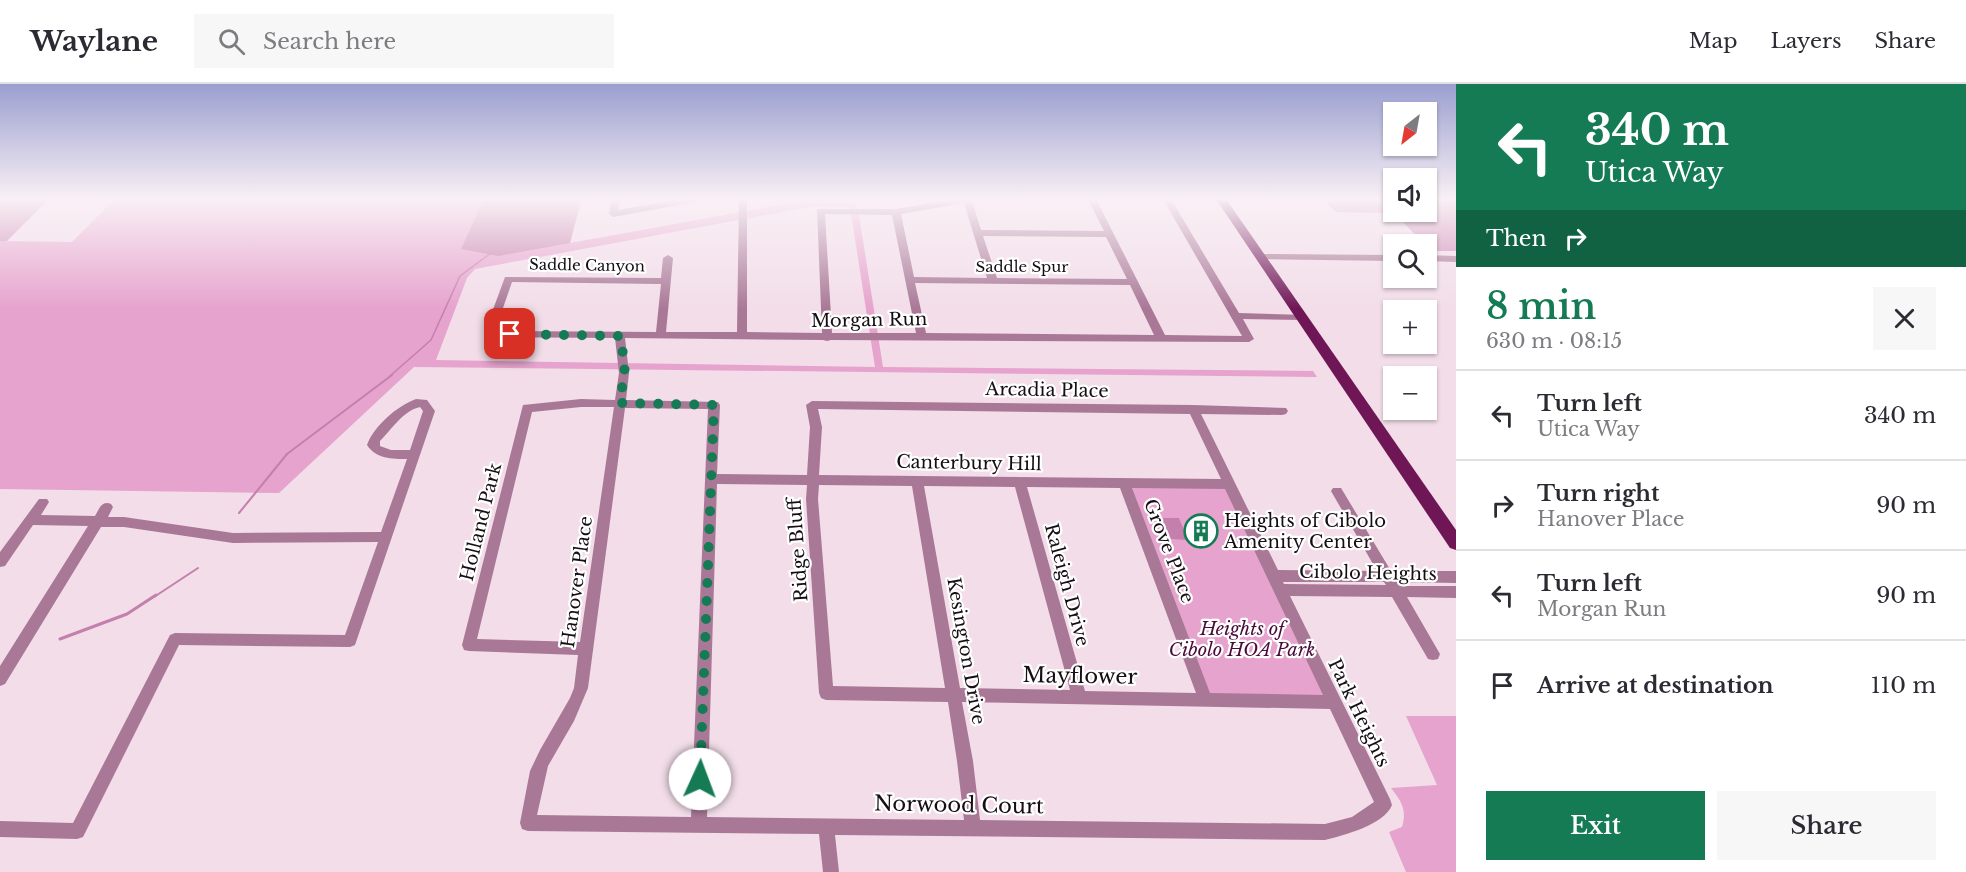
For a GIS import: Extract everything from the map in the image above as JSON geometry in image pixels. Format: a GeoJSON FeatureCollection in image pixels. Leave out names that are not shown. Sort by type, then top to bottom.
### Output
{"type":"FeatureCollection","features":[{"type":"Feature","properties":{"kind":"main road"},"geometry":{"type":"LineString","coordinates":[[1247,236],[1456,543]]}},
{"type":"Feature","properties":{"kind":"street"},"geometry":{"type":"LineString","coordinates":[[742,337],[743,236]]}},
{"type":"Feature","properties":{"kind":"street"},"geometry":{"type":"LineString","coordinates":[[821,236],[827,338]]}},
{"type":"Feature","properties":{"kind":"street"},"geometry":{"type":"LineString","coordinates":[[901,236],[921,335]]}},
{"type":"Feature","properties":{"kind":"street"},"geometry":{"type":"LineString","coordinates":[[979,236],[993,281]]}},
{"type":"Feature","properties":{"kind":"street"},"geometry":{"type":"LineString","coordinates":[[1111,236],[1161,338]]}},
{"type":"Feature","properties":{"kind":"street"},"geometry":{"type":"LineString","coordinates":[[1189,236],[1234,313],[1299,313]]}},
{"type":"Feature","properties":{"kind":"street"},"geometry":{"type":"LineString","coordinates":[[1262,257],[1383,258]]}},
{"type":"Feature","properties":{"kind":"street"},"geometry":{"type":"LineString","coordinates":[[661,336],[668,258]]}},
{"type":"Feature","properties":{"kind":"street"},"geometry":{"type":"LineString","coordinates":[[1437,258],[1456,259]]}},
{"type":"Feature","properties":{"kind":"street","name":"Saddle Canyon"},"geometry":{"type":"LineString","coordinates":[[489,334],[508,279],[666,281]]}},
{"type":"Feature","properties":{"kind":"street","name":"Saddle Spur"},"geometry":{"type":"LineString","coordinates":[[910,280],[1133,282]]}},
{"type":"Feature","properties":{"kind":"street","name":"Morgan Run"},"geometry":{"type":"LineString","coordinates":[[489,334],[827,338],[921,335],[1249,339],[1234,313]]}},
{"type":"Feature","properties":{"kind":"street","name":"Hanover Place"},"geometry":{"type":"LineString","coordinates":[[528,823],[537,776],[545,755],[573,713],[580,688],[625,366],[620,336]]}},
{"type":"Feature","properties":{"kind":"street"},"geometry":{"type":"LineString","coordinates":[[0,829],[77,831],[175,639],[350,641],[429,411],[423,403],[416,402],[402,411],[373,445],[376,451],[382,453],[414,454]]}},
{"type":"Feature","properties":{"kind":"street","name":"Holland Park"},"geometry":{"type":"LineString","coordinates":[[585,649],[469,645],[527,408],[561,403],[620,403]]}},
{"type":"Feature","properties":{"kind":"street"},"geometry":{"type":"LineString","coordinates":[[620,403],[714,405],[699,825]]}},
{"type":"Feature","properties":{"kind":"street","name":"Arcadia Place"},"geometry":{"type":"LineString","coordinates":[[812,405],[1282,411]]}},
{"type":"Feature","properties":{"kind":"street","name":"Ridge Bluff"},"geometry":{"type":"LineString","coordinates":[[812,405],[816,427],[812,479],[826,693]]}},
{"type":"Feature","properties":{"kind":"street","name":"Park Heights"},"geometry":{"type":"LineString","coordinates":[[1193,410],[1384,805]]}},
{"type":"Feature","properties":{"kind":"street","name":"Canterbury Hill"},"geometry":{"type":"LineString","coordinates":[[710,479],[1227,484]]}},
{"type":"Feature","properties":{"kind":"street","name":"Kesington Drive"},"geometry":{"type":"LineString","coordinates":[[917,481],[954,695],[973,828]]}},
{"type":"Feature","properties":{"kind":"street","name":"Raleigh Drive"},"geometry":{"type":"LineString","coordinates":[[1020,482],[1079,697]]}},
{"type":"Feature","properties":{"kind":"street","name":"Grove Place"},"geometry":{"type":"LineString","coordinates":[[1124,483],[1205,698]]}},
{"type":"Feature","properties":{"kind":"street"},"geometry":{"type":"LineString","coordinates":[[1337,491],[1433,654]]}},
{"type":"Feature","properties":{"kind":"street"},"geometry":{"type":"LineString","coordinates":[[0,562],[43,502]]}},
{"type":"Feature","properties":{"kind":"street"},"geometry":{"type":"LineString","coordinates":[[0,679],[107,507]]}},
{"type":"Feature","properties":{"kind":"street"},"geometry":{"type":"LineString","coordinates":[[31,520],[161,526],[201,535],[233,538],[386,537]]}},
{"type":"Feature","properties":{"kind":"street","name":"Cibolo Heights"},"geometry":{"type":"LineString","coordinates":[[1273,576],[1456,578]]}},
{"type":"Feature","properties":{"kind":"street","name":"Cibolo Heights"},"geometry":{"type":"LineString","coordinates":[[1280,590],[1456,592]]}},
{"type":"Feature","properties":{"kind":"street","name":"Mayflower"},"geometry":{"type":"LineString","coordinates":[[826,693],[1334,702]]}},
{"type":"Feature","properties":{"kind":"street","name":"Norwood Court"},"geometry":{"type":"LineString","coordinates":[[528,823],[1325,832],[1356,824],[1384,805]]}},
{"type":"Feature","properties":{"kind":"street"},"geometry":{"type":"LineString","coordinates":[[826,826],[831,872]]}},
{"type":"Feature","properties":{"kind":"green space"},"geometry":{"type":"Polygon","coordinates":[[[78,236],[572,236],[570,243],[610,236],[654,236],[475,269],[467,278],[436,360],[875,367],[854,236],[862,236],[883,367],[1313,371],[1317,377],[414,367],[279,493],[0,489],[0,241],[72,242],[78,236]]]}},
{"type":"Feature","properties":{"kind":"green space","name":"Heights of Cibolo HOA Park"},"geometry":{"type":"Polygon","coordinates":[[[1124,483],[1227,484],[1334,702],[1205,698],[1124,483]]]}},
{"type":"Feature","properties":{"kind":"green space"},"geometry":{"type":"Polygon","coordinates":[[[1406,716],[1456,716],[1456,872],[1406,872],[1389,832],[1402,827],[1404,816],[1401,802],[1391,788],[1437,785],[1406,716]]]}},
{"type":"Feature","properties":{"kind":"shaded area"},"geometry":{"type":"Polygon","coordinates":[[[0,236],[12,236],[7,241],[0,241],[0,236]]]}},
{"type":"Feature","properties":{"kind":"shaded area"},"geometry":{"type":"Polygon","coordinates":[[[467,236],[572,236],[570,243],[498,256],[461,249],[467,236]]]}},
{"type":"Feature","properties":{"kind":"shaded area"},"geometry":{"type":"Polygon","coordinates":[[[1437,236],[1456,236],[1456,251],[1437,251],[1437,236]]]}},
{"type":"Feature","properties":{"kind":"shaded area"},"geometry":{"type":"Polygon","coordinates":[[[1162,518],[1179,518],[1188,540],[1171,539],[1162,518]]]}},
{"type":"Feature","properties":{"kind":"building","name":"Heights of Cibolo Amenity Center"},"geometry":{"type":"Polygon","coordinates":[[[1190,522],[1204,522],[1211,540],[1197,539],[1190,522]]]}},
{"type":"Feature","properties":{"kind":"waterway"},"geometry":{"type":"LineString","coordinates":[[390,376],[431,340],[460,276],[491,253]]}},
{"type":"Feature","properties":{"kind":"waterway"},"geometry":{"type":"LineString","coordinates":[[239,513],[287,454],[392,375]]}},
{"type":"Feature","properties":{"kind":"waterway"},"geometry":{"type":"LineString","coordinates":[[154,597],[198,568]]}},
{"type":"Feature","properties":{"kind":"waterway"},"geometry":{"type":"LineString","coordinates":[[60,639],[127,614],[156,595]]}},
{"type":"Feature","properties":{"kind":"place","name":"Heights of Cibolo Amenity Center"},"geometry":{"type":"Point","coordinates":[1201,531]}},
{"type":"Feature","properties":{"kind":"route"},"geometry":{"type":"LineString","coordinates":[[510,334],[620,336],[625,366],[620,403],[714,405],[700,779]]}}]}
